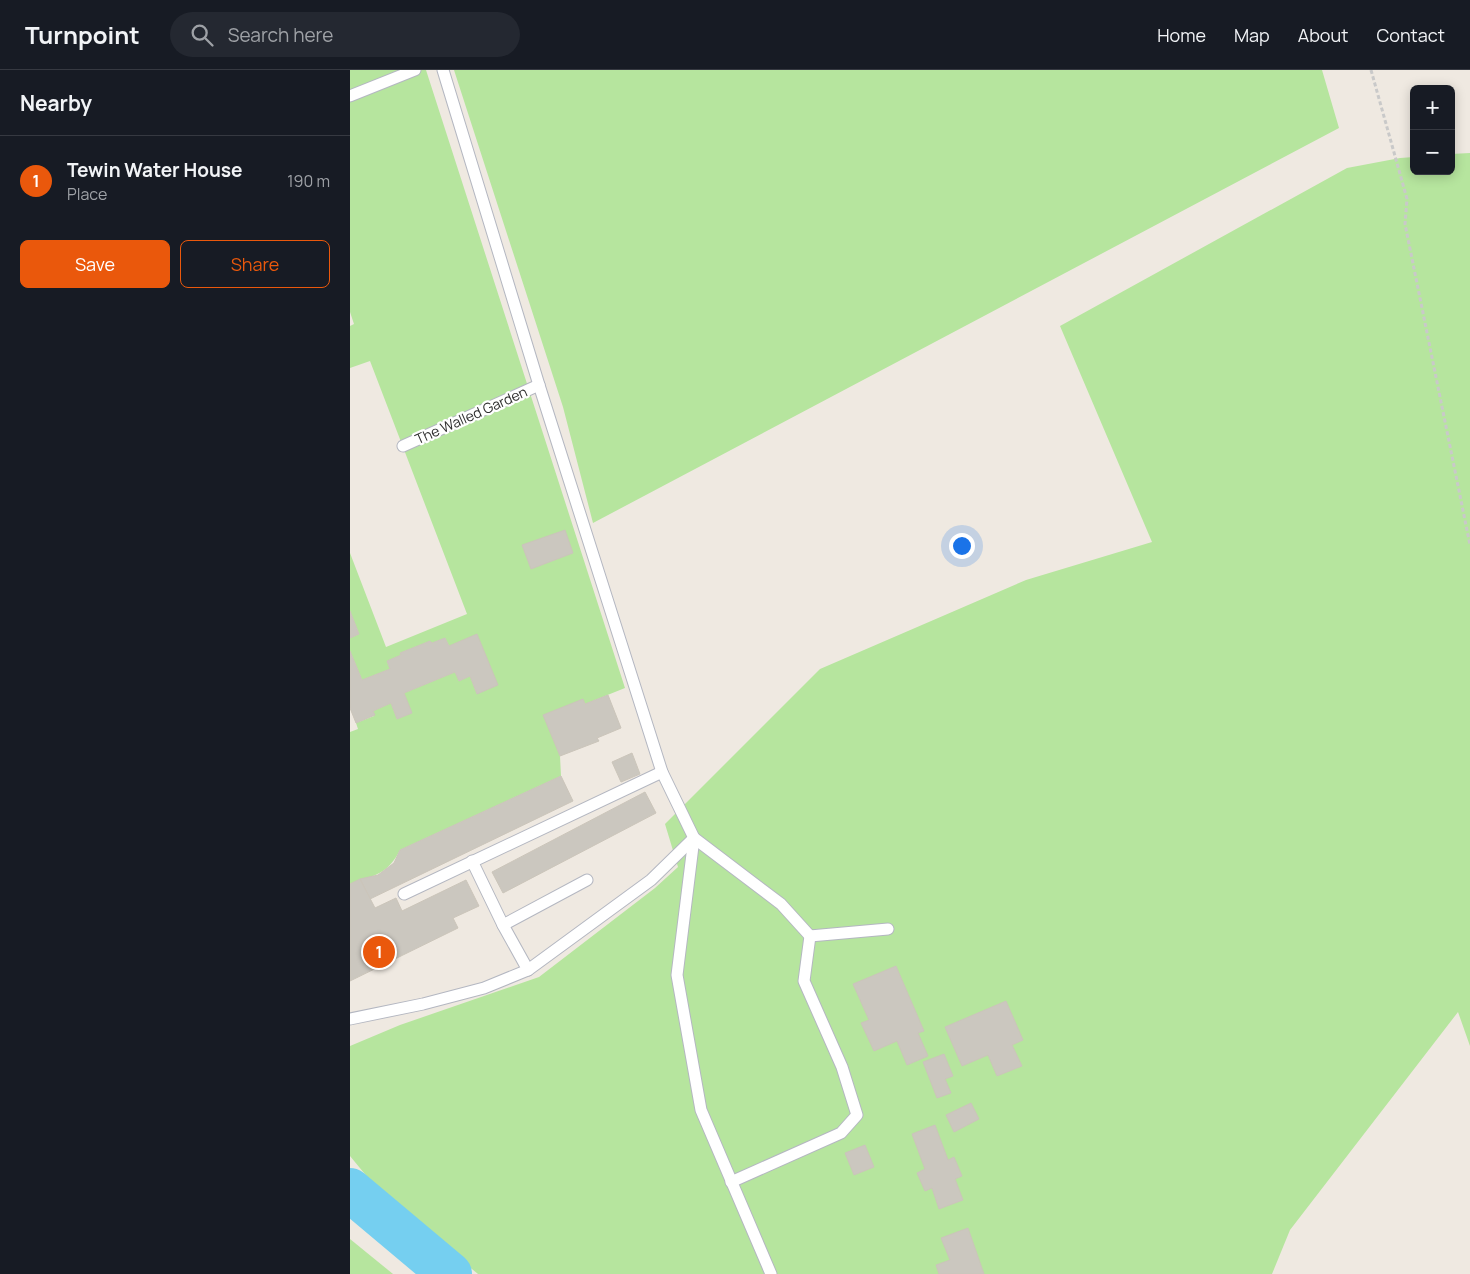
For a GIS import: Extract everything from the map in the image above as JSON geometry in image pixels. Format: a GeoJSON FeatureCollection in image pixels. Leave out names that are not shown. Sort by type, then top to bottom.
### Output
{"type":"FeatureCollection","features":[{"type":"Feature","properties":{"kind":"lane"},"geometry":{"type":"LineString","coordinates":[[350,96],[416,70]]}},
{"type":"Feature","properties":{"kind":"lane"},"geometry":{"type":"LineString","coordinates":[[443,70],[539,385],[662,772],[694,838],[780,904],[810,936]]}},
{"type":"Feature","properties":{"kind":"lane","name":"The Walled Garden"},"geometry":{"type":"LineString","coordinates":[[403,446],[539,385]]}},
{"type":"Feature","properties":{"kind":"lane"},"geometry":{"type":"LineString","coordinates":[[404,894],[662,772]]}},
{"type":"Feature","properties":{"kind":"lane"},"geometry":{"type":"LineString","coordinates":[[350,1019],[422,1004],[484,988],[528,970],[651,880],[694,838]]}},
{"type":"Feature","properties":{"kind":"lane"},"geometry":{"type":"LineString","coordinates":[[694,838],[677,975],[701,1110],[770,1274]]}},
{"type":"Feature","properties":{"kind":"lane"},"geometry":{"type":"LineString","coordinates":[[472,862],[528,970]]}},
{"type":"Feature","properties":{"kind":"lane"},"geometry":{"type":"LineString","coordinates":[[503,925],[587,880]]}},
{"type":"Feature","properties":{"kind":"lane"},"geometry":{"type":"LineString","coordinates":[[810,936],[888,929]]}},
{"type":"Feature","properties":{"kind":"lane"},"geometry":{"type":"LineString","coordinates":[[731,1182],[841,1133],[857,1115],[842,1067],[804,981],[810,936]]}},
{"type":"Feature","properties":{"kind":"path"},"geometry":{"type":"LineString","coordinates":[[1371,70],[1407,199],[1405,224],[1470,545]]}},
{"type":"Feature","properties":{"kind":"green space"},"geometry":{"type":"Polygon","coordinates":[[[350,70],[426,70],[625,688],[585,704],[583,700],[544,715],[560,756],[561,776],[400,850],[385,869],[373,876],[350,884],[350,732],[358,729],[356,723],[374,716],[373,711],[391,703],[397,719],[411,713],[404,693],[455,672],[459,681],[470,676],[477,694],[477,635],[449,646],[445,638],[432,643],[430,641],[400,653],[401,655],[387,661],[390,669],[362,680],[350,651],[350,638],[359,634],[350,611],[350,553],[386,647],[467,614],[370,361],[350,368],[350,326],[354,324],[350,312],[350,70]]]}},
{"type":"Feature","properties":{"kind":"green space"},"geometry":{"type":"Polygon","coordinates":[[[454,70],[1322,70],[1339,128],[593,523],[563,407],[454,70]]]}},
{"type":"Feature","properties":{"kind":"green space"},"geometry":{"type":"Polygon","coordinates":[[[1470,153],[1470,1046],[1458,1012],[1290,1230],[1272,1274],[478,1274],[383,1196],[350,1156],[350,1046],[400,1025],[539,977],[655,888],[678,867],[665,824],[820,669],[1026,580],[1152,542],[1060,326],[1347,168],[1410,157],[1410,175],[1455,175],[1455,154],[1470,153]]]}},
{"type":"Feature","properties":{"kind":"green space"},"geometry":{"type":"Polygon","coordinates":[[[350,1239],[393,1274],[350,1274],[350,1239]]]}},
{"type":"Feature","properties":{"kind":"building"},"geometry":{"type":"Polygon","coordinates":[[[565,530],[573,553],[531,569],[522,545],[565,530]]]}},
{"type":"Feature","properties":{"kind":"building"},"geometry":{"type":"Polygon","coordinates":[[[350,611],[359,634],[350,638],[350,611]]]}},
{"type":"Feature","properties":{"kind":"building"},"geometry":{"type":"Polygon","coordinates":[[[477,634],[498,685],[477,694],[470,676],[459,681],[455,672],[404,693],[412,713],[397,719],[391,703],[373,711],[375,715],[356,723],[350,708],[350,651],[362,680],[390,669],[387,661],[401,655],[400,653],[430,641],[432,643],[445,638],[449,646],[477,634]]]}},
{"type":"Feature","properties":{"kind":"building"},"geometry":{"type":"Polygon","coordinates":[[[608,695],[621,728],[597,738],[599,741],[560,756],[543,715],[583,699],[585,704],[608,695]]]}},
{"type":"Feature","properties":{"kind":"building"},"geometry":{"type":"Polygon","coordinates":[[[632,753],[640,774],[621,782],[612,762],[632,753]]]}},
{"type":"Feature","properties":{"kind":"building"},"geometry":{"type":"Polygon","coordinates":[[[561,776],[573,801],[370,899],[360,879],[378,875],[394,863],[400,850],[561,776]]]}},
{"type":"Feature","properties":{"kind":"building"},"geometry":{"type":"Polygon","coordinates":[[[645,792],[656,813],[503,893],[492,872],[645,792]]]}},
{"type":"Feature","properties":{"kind":"building"},"geometry":{"type":"Polygon","coordinates":[[[360,879],[375,908],[396,898],[402,911],[466,880],[479,906],[453,918],[458,928],[350,981],[350,884],[360,879]]]}},
{"type":"Feature","properties":{"kind":"building"},"geometry":{"type":"Polygon","coordinates":[[[896,966],[924,1031],[918,1033],[928,1056],[907,1065],[897,1041],[874,1051],[861,1023],[869,1020],[853,984],[896,966]]]}},
{"type":"Feature","properties":{"kind":"building"},"geometry":{"type":"Polygon","coordinates":[[[1006,1001],[1023,1040],[1012,1045],[1022,1066],[997,1076],[988,1055],[962,1066],[945,1027],[1006,1001]]]}},
{"type":"Feature","properties":{"kind":"building"},"geometry":{"type":"Polygon","coordinates":[[[944,1054],[953,1076],[945,1079],[951,1093],[937,1098],[923,1062],[944,1054]]]}},
{"type":"Feature","properties":{"kind":"building"},"geometry":{"type":"Polygon","coordinates":[[[971,1103],[979,1119],[954,1132],[946,1115],[971,1103]]]}},
{"type":"Feature","properties":{"kind":"building"},"geometry":{"type":"Polygon","coordinates":[[[935,1125],[948,1160],[954,1157],[962,1176],[955,1179],[963,1200],[939,1209],[932,1188],[925,1191],[917,1173],[925,1169],[912,1134],[935,1125]]]}},
{"type":"Feature","properties":{"kind":"building"},"geometry":{"type":"Polygon","coordinates":[[[865,1145],[874,1167],[854,1175],[845,1153],[865,1145]]]}},
{"type":"Feature","properties":{"kind":"building"},"geometry":{"type":"Polygon","coordinates":[[[968,1228],[984,1274],[939,1274],[936,1265],[950,1260],[941,1238],[968,1228]]]}},
{"type":"Feature","properties":{"kind":"waterway"},"geometry":{"type":"LineString","coordinates":[[350,1190],[450,1274]]}},
{"type":"Feature","properties":{"kind":"place","name":"Tewin Water House"},"geometry":{"type":"Point","coordinates":[379,952]}}]}
